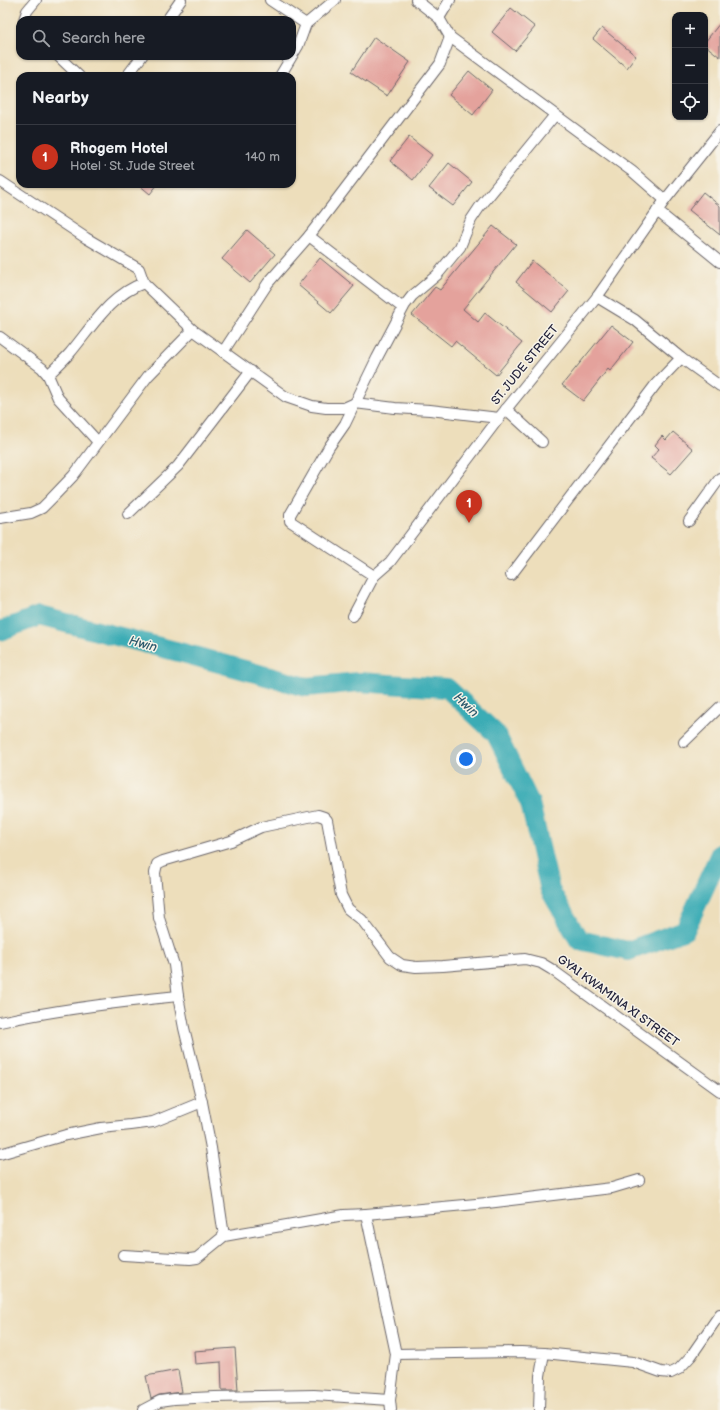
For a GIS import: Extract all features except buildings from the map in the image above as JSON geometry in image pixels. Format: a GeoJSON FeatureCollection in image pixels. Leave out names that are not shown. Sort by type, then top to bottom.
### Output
{"type":"FeatureCollection","features":[{"type":"Feature","properties":{"kind":"street"},"geometry":{"type":"LineString","coordinates":[[25,16],[27,11],[36,0]]}},
{"type":"Feature","properties":{"kind":"street"},"geometry":{"type":"LineString","coordinates":[[170,16],[181,0]]}},
{"type":"Feature","properties":{"kind":"street"},"geometry":{"type":"LineString","coordinates":[[270,0],[294,16]]}},
{"type":"Feature","properties":{"kind":"street"},"geometry":{"type":"LineString","coordinates":[[296,49],[306,24],[335,0]]}},
{"type":"Feature","properties":{"kind":"street"},"geometry":{"type":"LineString","coordinates":[[416,0],[440,18],[450,37],[633,172],[665,200]]}},
{"type":"Feature","properties":{"kind":"street"},"geometry":{"type":"LineString","coordinates":[[440,18],[450,0]]}},
{"type":"Feature","properties":{"kind":"street"},"geometry":{"type":"LineString","coordinates":[[296,17],[306,24]]}},
{"type":"Feature","properties":{"kind":"street"},"geometry":{"type":"LineString","coordinates":[[223,352],[268,283],[309,236],[440,64],[450,37]]}},
{"type":"Feature","properties":{"kind":"street"},"geometry":{"type":"LineString","coordinates":[[62,60],[76,72]]}},
{"type":"Feature","properties":{"kind":"street"},"geometry":{"type":"LineString","coordinates":[[130,72],[139,60]]}},
{"type":"Feature","properties":{"kind":"street"},"geometry":{"type":"LineString","coordinates":[[282,72],[290,60]]}},
{"type":"Feature","properties":{"kind":"street"},"geometry":{"type":"LineString","coordinates":[[374,576],[290,521],[289,518],[329,447],[345,424],[403,308],[412,296],[437,275],[453,257],[460,247],[471,220],[479,208],[556,115]]}},
{"type":"Feature","properties":{"kind":"street","name":"ST. JUDE STREET"},"geometry":{"type":"LineString","coordinates":[[353,616],[374,576],[390,562],[506,409],[597,297],[665,200],[720,131]]}},
{"type":"Feature","properties":{"kind":"street"},"geometry":{"type":"LineString","coordinates":[[0,181],[86,238],[139,269],[144,283],[193,330],[286,397],[312,406],[326,408],[344,408],[354,404],[430,410],[499,418]]}},
{"type":"Feature","properties":{"kind":"street"},"geometry":{"type":"LineString","coordinates":[[657,211],[720,262]]}},
{"type":"Feature","properties":{"kind":"street"},"geometry":{"type":"LineString","coordinates":[[309,236],[403,308]]}},
{"type":"Feature","properties":{"kind":"street"},"geometry":{"type":"LineString","coordinates":[[48,375],[68,355],[97,320],[118,298],[133,287],[144,283]]}},
{"type":"Feature","properties":{"kind":"street"},"geometry":{"type":"LineString","coordinates":[[597,297],[635,320],[681,358],[720,386]]}},
{"type":"Feature","properties":{"kind":"street"},"geometry":{"type":"LineString","coordinates":[[0,518],[23,515],[42,508],[73,476],[148,376],[193,330]]}},
{"type":"Feature","properties":{"kind":"street"},"geometry":{"type":"LineString","coordinates":[[0,337],[42,368],[48,375],[58,398],[98,442]]}},
{"type":"Feature","properties":{"kind":"street"},"geometry":{"type":"LineString","coordinates":[[511,575],[656,384],[681,358]]}},
{"type":"Feature","properties":{"kind":"street"},"geometry":{"type":"LineString","coordinates":[[128,514],[178,466],[251,371]]}},
{"type":"Feature","properties":{"kind":"street"},"geometry":{"type":"LineString","coordinates":[[506,409],[542,442]]}},
{"type":"Feature","properties":{"kind":"street"},"geometry":{"type":"LineString","coordinates":[[689,521],[720,478]]}},
{"type":"Feature","properties":{"kind":"street"},"geometry":{"type":"LineString","coordinates":[[684,742],[720,707]]}},
{"type":"Feature","properties":{"kind":"street","name":"GYAI KWAMINA XI STREET"},"geometry":{"type":"LineString","coordinates":[[178,996],[174,965],[159,918],[155,873],[157,864],[231,841],[261,827],[318,815],[327,820],[341,896],[348,909],[362,920],[390,957],[402,965],[416,967],[525,959],[541,963],[720,1091]]}},
{"type":"Feature","properties":{"kind":"street"},"geometry":{"type":"LineString","coordinates":[[0,1022],[42,1013],[89,1006],[178,996],[211,1148],[224,1236]]}},
{"type":"Feature","properties":{"kind":"street"},"geometry":{"type":"LineString","coordinates":[[0,1154],[66,1135],[101,1128],[132,1126],[153,1122],[202,1102]]}},
{"type":"Feature","properties":{"kind":"street"},"geometry":{"type":"LineString","coordinates":[[123,1255],[190,1259],[197,1258],[224,1236],[344,1216],[487,1203],[612,1188],[639,1180]]}},
{"type":"Feature","properties":{"kind":"street"},"geometry":{"type":"LineString","coordinates":[[143,1410],[160,1402],[174,1399],[215,1397],[314,1395],[390,1405],[396,1354],[366,1214]]}},
{"type":"Feature","properties":{"kind":"street"},"geometry":{"type":"LineString","coordinates":[[396,1354],[544,1353],[633,1362],[661,1372],[671,1373],[679,1369],[691,1356],[720,1314]]}},
{"type":"Feature","properties":{"kind":"street"},"geometry":{"type":"LineString","coordinates":[[539,1410],[540,1376],[544,1353]]}},
{"type":"Feature","properties":{"kind":"waterway","name":"Hwin"},"geometry":{"type":"LineString","coordinates":[[0,631],[39,616],[183,653],[306,687],[359,682],[447,688],[496,734],[530,803],[550,890],[579,940],[628,951],[685,930],[720,854]]}},
{"type":"Feature","properties":{"kind":"place","name":"Rhogem Hotel"},"geometry":{"type":"Point","coordinates":[469,523]}}]}
